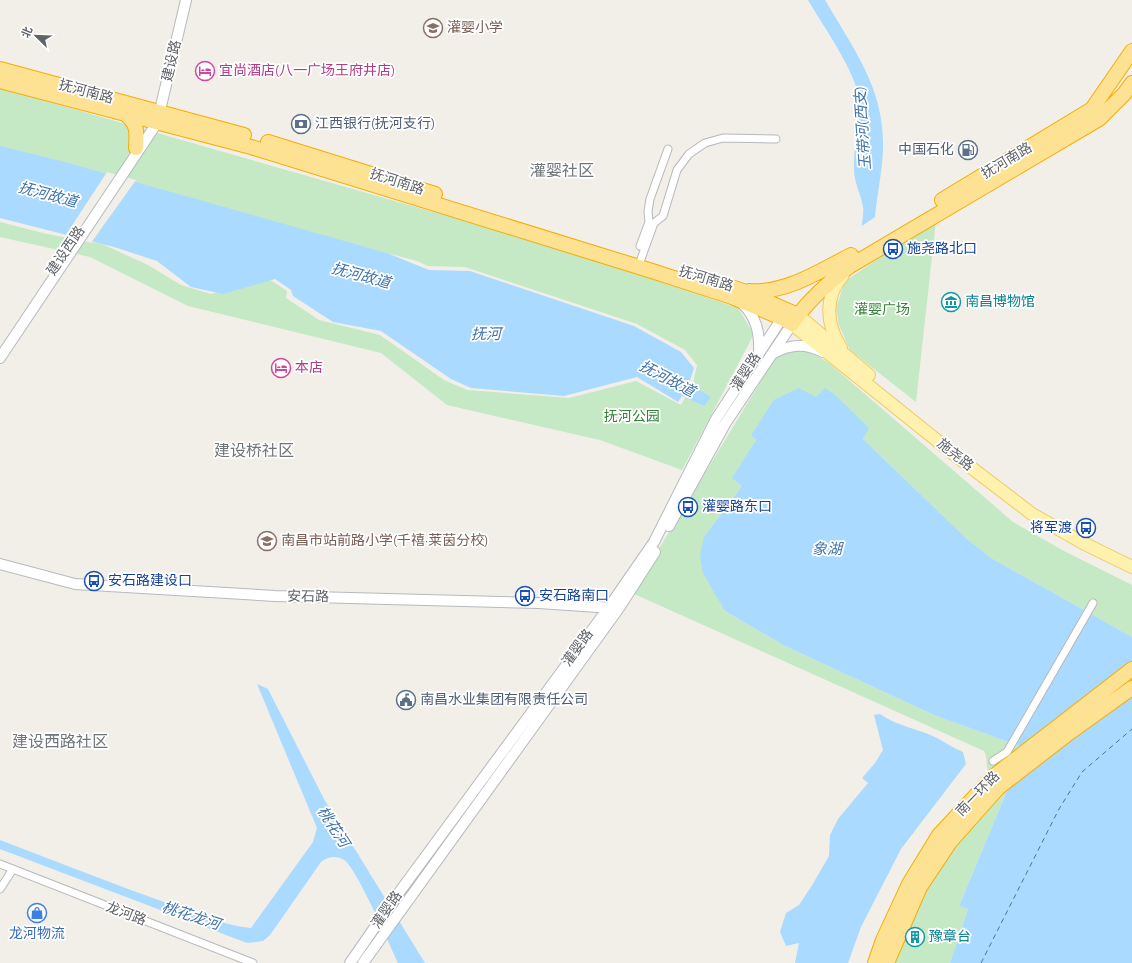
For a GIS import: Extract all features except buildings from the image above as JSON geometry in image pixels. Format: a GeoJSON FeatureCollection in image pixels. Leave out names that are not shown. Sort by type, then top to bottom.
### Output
{"type":"FeatureCollection","features":[{"type":"Feature","properties":{"kind":"highway","name":"抚河南路"},"geometry":{"type":"LineString","coordinates":[[851,261],[1092,110],[1132,51]]}},
{"type":"Feature","properties":{"kind":"highway","name":"抚河南路"},"geometry":{"type":"LineString","coordinates":[[0,69],[652,271],[741,295]]}},
{"type":"Feature","properties":{"kind":"highway","name":"抚河南路"},"geometry":{"type":"LineString","coordinates":[[0,81],[125,114],[156,117],[339,163],[638,258],[741,295],[790,317],[820,278],[1099,119],[1124,94],[1132,83]]}},
{"type":"Feature","properties":{"kind":"highway"},"geometry":{"type":"LineString","coordinates":[[1099,119],[1132,100]]}},
{"type":"Feature","properties":{"kind":"highway"},"geometry":{"type":"LineString","coordinates":[[125,114],[133,120],[136,129],[138,149]]}},
{"type":"Feature","properties":{"kind":"highway"},"geometry":{"type":"LineString","coordinates":[[741,295],[771,290],[851,261]]}},
{"type":"Feature","properties":{"kind":"highway","name":"南一环路"},"geometry":{"type":"LineString","coordinates":[[875,963],[883,940],[909,884],[939,835],[994,776],[1132,668]]}},
{"type":"Feature","properties":{"kind":"highway","name":"南一环路"},"geometry":{"type":"LineString","coordinates":[[887,963],[920,887],[950,842],[998,788],[1069,733],[1132,688]]}},
{"type":"Feature","properties":{"kind":"main road","name":"建设路"},"geometry":{"type":"LineString","coordinates":[[156,117],[186,0]]}},
{"type":"Feature","properties":{"kind":"main road","name":"建设西路"},"geometry":{"type":"LineString","coordinates":[[0,349],[138,149],[156,117]]}},
{"type":"Feature","properties":{"kind":"main road"},"geometry":{"type":"LineString","coordinates":[[843,359],[828,315],[829,302],[833,290],[851,261]]}},
{"type":"Feature","properties":{"kind":"main road","name":"建设西路"},"geometry":{"type":"LineString","coordinates":[[0,358],[58,267]]}},
{"type":"Feature","properties":{"kind":"main road"},"geometry":{"type":"LineString","coordinates":[[741,295],[755,321],[759,333],[759,353]]}},
{"type":"Feature","properties":{"kind":"main road","name":"灌婴路"},"geometry":{"type":"LineString","coordinates":[[350,963],[395,898],[614,608],[654,542],[716,419],[759,353],[790,317]]}},
{"type":"Feature","properties":{"kind":"main road","name":"灌婴路"},"geometry":{"type":"LineString","coordinates":[[363,963],[659,546],[725,424],[771,355],[790,317]]}},
{"type":"Feature","properties":{"kind":"main road","name":"施尧路"},"geometry":{"type":"LineString","coordinates":[[790,317],[962,454],[1035,507],[1088,538],[1132,559]]}},
{"type":"Feature","properties":{"kind":"main road"},"geometry":{"type":"LineString","coordinates":[[771,355],[782,348],[797,345],[812,348],[843,359]]}},
{"type":"Feature","properties":{"kind":"main road","name":"施尧路"},"geometry":{"type":"LineString","coordinates":[[843,359],[960,459],[1032,514],[1083,543],[1132,566]]}},
{"type":"Feature","properties":{"kind":"main road","name":"安石路"},"geometry":{"type":"LineString","coordinates":[[0,564],[75,584],[275,596],[539,603],[614,608]]}},
{"type":"Feature","properties":{"kind":"street"},"geometry":{"type":"LineString","coordinates":[[638,258],[654,223],[663,216],[677,170],[689,154],[705,143],[723,138],[776,139]]}},
{"type":"Feature","properties":{"kind":"street"},"geometry":{"type":"LineString","coordinates":[[638,258],[649,222],[648,211],[650,199],[668,149]]}},
{"type":"Feature","properties":{"kind":"street"},"geometry":{"type":"LineString","coordinates":[[992,761],[1007,752],[1093,603]]}},
{"type":"Feature","properties":{"kind":"street","name":"龙河路"},"geometry":{"type":"LineString","coordinates":[[0,864],[253,963]]}},
{"type":"Feature","properties":{"kind":"street"},"geometry":{"type":"LineString","coordinates":[[0,889],[13,869]]}},
{"type":"Feature","properties":{"kind":"green space","name":"抚河公园"},"geometry":{"type":"Polygon","coordinates":[[[0,88],[555,247],[738,308],[754,334],[682,470],[600,440],[447,405],[381,353],[188,306],[90,257],[0,237],[0,222],[47,234],[102,244],[148,265],[181,285],[211,294],[266,277],[287,291],[286,298],[319,320],[380,335],[444,380],[467,390],[569,398],[636,381],[681,405],[693,383],[697,365],[685,350],[637,324],[465,267],[428,266],[417,261],[0,150],[0,88]]]}},
{"type":"Feature","properties":{"kind":"green space","name":"灌婴广场"},"geometry":{"type":"Polygon","coordinates":[[[936,220],[916,402],[850,350],[839,325],[836,308],[845,281],[936,220]]]}},
{"type":"Feature","properties":{"kind":"green space"},"geometry":{"type":"Polygon","coordinates":[[[800,350],[814,354],[829,363],[1013,522],[1064,551],[1132,585],[1132,637],[991,558],[967,539],[863,439],[868,428],[816,397],[759,423],[751,435],[756,440],[733,478],[742,486],[704,537],[725,611],[785,646],[934,715],[1025,748],[959,906],[968,909],[950,963],[878,963],[989,788],[986,756],[984,751],[632,593],[775,358],[787,352],[800,350]]]}},
{"type":"Feature","properties":{"kind":"water","name":"玉带河(西支)"},"geometry":{"type":"Polygon","coordinates":[[[808,0],[825,0],[857,53],[866,71],[879,108],[883,150],[875,217],[862,226],[863,207],[855,179],[854,169],[860,114],[858,94],[848,67],[808,0]]]}},
{"type":"Feature","properties":{"kind":"water","name":"抚河"},"geometry":{"type":"Polygon","coordinates":[[[0,146],[61,161],[387,253],[429,270],[470,271],[634,326],[681,352],[694,368],[689,384],[711,397],[704,406],[682,396],[678,402],[637,377],[564,396],[471,388],[451,379],[381,331],[333,322],[293,296],[291,290],[275,279],[223,294],[191,287],[157,261],[114,247],[0,218],[0,146]]]}},
{"type":"Feature","properties":{"kind":"water","name":"象湖"},"geometry":{"type":"Polygon","coordinates":[[[799,388],[816,397],[825,388],[834,394],[869,428],[863,439],[967,539],[991,558],[1132,637],[1132,963],[950,963],[968,909],[959,906],[1025,748],[934,715],[785,646],[725,611],[703,573],[700,556],[704,537],[742,486],[732,478],[756,440],[751,435],[774,400],[799,388]]]}},
{"type":"Feature","properties":{"kind":"water"},"geometry":{"type":"Polygon","coordinates":[[[257,684],[268,689],[324,799],[425,963],[398,963],[372,907],[356,877],[344,860],[335,857],[321,862],[270,935],[263,941],[247,943],[0,849],[0,840],[203,916],[232,925],[251,928],[313,842],[317,828],[257,684]]]}},
{"type":"Feature","properties":{"kind":"water"},"geometry":{"type":"Polygon","coordinates":[[[880,714],[901,725],[935,737],[963,752],[966,764],[901,849],[861,927],[848,963],[795,963],[799,943],[786,946],[780,932],[786,913],[799,905],[811,887],[829,856],[830,835],[838,819],[868,783],[862,778],[875,763],[883,750],[874,715],[880,714]]]}},
{"type":"Feature","properties":{"kind":"pier"},"geometry":{"type":"Polygon","coordinates":[[[107,172],[136,180],[91,243],[65,236],[107,172]]]}},
{"type":"Feature","properties":{"kind":"ferry route"},"geometry":{"type":"LineString","coordinates":[[981,963],[1059,809],[1082,772],[1132,729]]}},
{"type":"Feature","properties":{"kind":"place","name":"灌婴小学"},"geometry":{"type":"Point","coordinates":[433,28]}},
{"type":"Feature","properties":{"kind":"place","name":"宜尚酒店(八一广场王府井店)"},"geometry":{"type":"Point","coordinates":[205,71]}},
{"type":"Feature","properties":{"kind":"place","name":"江西银行(抚河支行)"},"geometry":{"type":"Point","coordinates":[301,124]}},
{"type":"Feature","properties":{"kind":"place","name":"中国石化"},"geometry":{"type":"Point","coordinates":[968,150]}},
{"type":"Feature","properties":{"kind":"place","name":"施尧路北口"},"geometry":{"type":"Point","coordinates":[893,249]}},
{"type":"Feature","properties":{"kind":"place","name":"南昌博物馆"},"geometry":{"type":"Point","coordinates":[951,302]}},
{"type":"Feature","properties":{"kind":"place","name":"本店"},"geometry":{"type":"Point","coordinates":[281,368]}},
{"type":"Feature","properties":{"kind":"place","name":"灌婴路东口"},"geometry":{"type":"Point","coordinates":[688,507]}},
{"type":"Feature","properties":{"kind":"place","name":"将军渡"},"geometry":{"type":"Point","coordinates":[1086,528]}},
{"type":"Feature","properties":{"kind":"place","name":"南昌市站前路小学(千禧·莱茵分校)"},"geometry":{"type":"Point","coordinates":[267,541]}},
{"type":"Feature","properties":{"kind":"place","name":"安石路建设口"},"geometry":{"type":"Point","coordinates":[94,581]}},
{"type":"Feature","properties":{"kind":"place","name":"安石路南口"},"geometry":{"type":"Point","coordinates":[525,596]}},
{"type":"Feature","properties":{"kind":"place","name":"南昌水业集团有限责任公司"},"geometry":{"type":"Point","coordinates":[406,700]}},
{"type":"Feature","properties":{"kind":"place","name":"龙河物流"},"geometry":{"type":"Point","coordinates":[37,913]}},
{"type":"Feature","properties":{"kind":"place","name":"豫章台"},"geometry":{"type":"Point","coordinates":[915,937]}},
{"type":"Feature","properties":{"kind":"district","name":"灌婴社区"},"geometry":{"type":"Point","coordinates":[562,171]}},
{"type":"Feature","properties":{"kind":"district","name":"建设桥社区"},"geometry":{"type":"Point","coordinates":[254,451]}},
{"type":"Feature","properties":{"kind":"district","name":"建设西路社区"},"geometry":{"type":"Point","coordinates":[60,742]}},
{"type":"Feature","properties":{"kind":"water label","name":"抚河故道"},"geometry":{"type":"Point","coordinates":[48,195]}},
{"type":"Feature","properties":{"kind":"water label","name":"抚河故道"},"geometry":{"type":"Point","coordinates":[361,276]}},
{"type":"Feature","properties":{"kind":"water label","name":"抚河故道"},"geometry":{"type":"Point","coordinates":[667,379]}},
{"type":"Feature","properties":{"kind":"water label","name":"桃花河"},"geometry":{"type":"Point","coordinates":[333,827]}},
{"type":"Feature","properties":{"kind":"water label","name":"桃花龙河"},"geometry":{"type":"Point","coordinates":[191,916]}}]}
